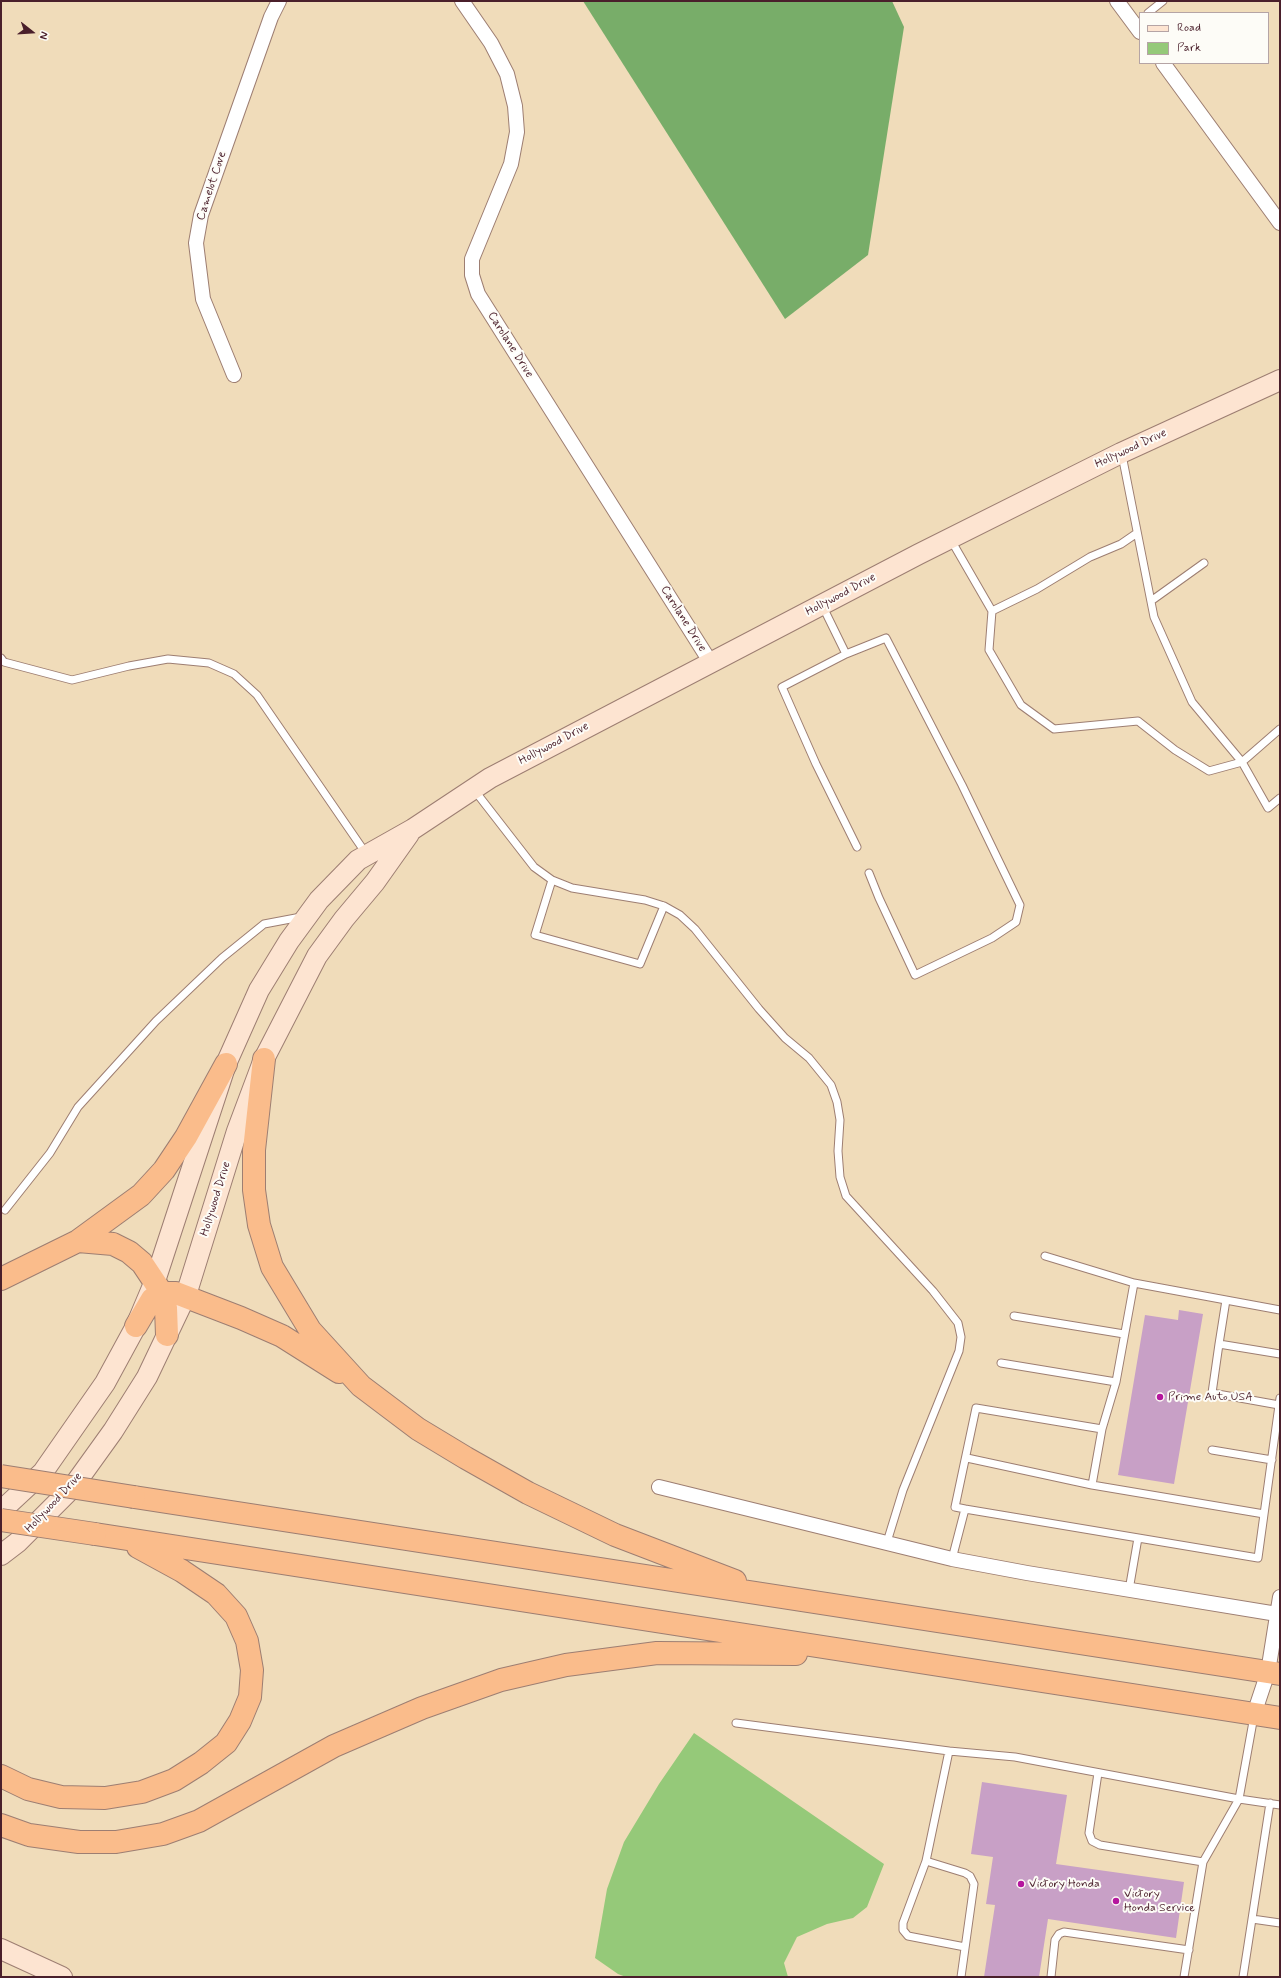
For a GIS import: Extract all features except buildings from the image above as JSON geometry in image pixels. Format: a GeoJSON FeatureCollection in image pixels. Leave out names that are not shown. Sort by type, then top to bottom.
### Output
{"type":"FeatureCollection","features":[{"type":"Feature","properties":{"kind":"highway"},"geometry":{"type":"LineString","coordinates":[[264,1059],[254,1150],[254,1190],[259,1226],[272,1267],[290,1299],[310,1330],[361,1386]]}},
{"type":"Feature","properties":{"kind":"highway"},"geometry":{"type":"LineString","coordinates":[[1,1279],[78,1241],[141,1195],[164,1170],[186,1137],[226,1064]]}},
{"type":"Feature","properties":{"kind":"highway"},"geometry":{"type":"LineString","coordinates":[[78,1241],[113,1244],[129,1252],[142,1263],[159,1287],[166,1308],[167,1335]]}},
{"type":"Feature","properties":{"kind":"highway"},"geometry":{"type":"LineString","coordinates":[[159,1287],[186,1295],[282,1336],[361,1386],[418,1429],[528,1493],[615,1534],[773,1596]]}},
{"type":"Feature","properties":{"kind":"highway"},"geometry":{"type":"LineString","coordinates":[[136,1326],[159,1287]]}},
{"type":"Feature","properties":{"kind":"highway"},"geometry":{"type":"LineString","coordinates":[[1,1476],[1274,1673]]}},
{"type":"Feature","properties":{"kind":"highway"},"geometry":{"type":"LineString","coordinates":[[1,1520],[1280,1718]]}},
{"type":"Feature","properties":{"kind":"highway"},"geometry":{"type":"LineString","coordinates":[[1,1776],[28,1789],[61,1797],[104,1798],[142,1792],[174,1780],[201,1763],[226,1743],[240,1721],[250,1697],[252,1670],[247,1642],[236,1616],[216,1594],[182,1571],[125,1540]]}},
{"type":"Feature","properties":{"kind":"highway"},"geometry":{"type":"LineString","coordinates":[[1,1825],[29,1835],[79,1842],[116,1842],[163,1834],[199,1821],[334,1746],[422,1708],[501,1680],[566,1665],[657,1653],[869,1654]]}},
{"type":"Feature","properties":{"kind":"main road","name":"Hollywood Drive"},"geometry":{"type":"LineString","coordinates":[[159,1287],[226,1064],[259,990],[307,915],[319,900],[352,866],[367,855],[413,829],[497,774],[950,538],[1121,453],[1280,380]]}},
{"type":"Feature","properties":{"kind":"main road","name":"Hollywood Drive"},"geometry":{"type":"LineString","coordinates":[[1,1556],[18,1542],[72,1488],[117,1425],[147,1377],[186,1295],[237,1131],[264,1059],[317,956],[344,919],[375,882],[413,829]]}},
{"type":"Feature","properties":{"kind":"main road"},"geometry":{"type":"LineString","coordinates":[[1,1511],[43,1472],[106,1383],[136,1326]]}},
{"type":"Feature","properties":{"kind":"main road"},"geometry":{"type":"LineString","coordinates":[[1,1949],[62,1977]]}},
{"type":"Feature","properties":{"kind":"street","name":"Camelot Cove"},"geometry":{"type":"LineString","coordinates":[[234,375],[203,299],[196,243],[200,215],[271,17],[279,1]]}},
{"type":"Feature","properties":{"kind":"street","name":"Carolane Drive"},"geometry":{"type":"LineString","coordinates":[[462,1],[491,43],[506,74],[515,106],[517,132],[511,164],[472,259],[472,274],[478,294],[711,663]]}},
{"type":"Feature","properties":{"kind":"street"},"geometry":{"type":"LineString","coordinates":[[1117,1],[1138,25]]}},
{"type":"Feature","properties":{"kind":"street"},"geometry":{"type":"LineString","coordinates":[[1164,64],[1280,223]]}},
{"type":"Feature","properties":{"kind":"street"},"geometry":{"type":"LineString","coordinates":[[659,1487],[952,1559],[1277,1614]]}},
{"type":"Feature","properties":{"kind":"street"},"geometry":{"type":"LineString","coordinates":[[1254,1714],[1274,1673],[1277,1614],[1280,1597]]}},
{"type":"Feature","properties":{"kind":"lane"},"geometry":{"type":"LineString","coordinates":[[1149,12],[1163,1]]}},
{"type":"Feature","properties":{"kind":"lane"},"geometry":{"type":"LineString","coordinates":[[1121,453],[1154,617],[1192,702],[1242,762],[1268,808],[1280,798]]}},
{"type":"Feature","properties":{"kind":"lane"},"geometry":{"type":"LineString","coordinates":[[992,611],[1037,589],[1090,557],[1122,544],[1137,533]]}},
{"type":"Feature","properties":{"kind":"lane"},"geometry":{"type":"LineString","coordinates":[[950,538],[992,611],[989,650],[1022,705],[1054,728],[1138,721],[1175,750],[1209,771],[1242,762],[1280,729]]}},
{"type":"Feature","properties":{"kind":"lane"},"geometry":{"type":"LineString","coordinates":[[1151,601],[1204,563]]}},
{"type":"Feature","properties":{"kind":"lane"},"geometry":{"type":"LineString","coordinates":[[822,605],[846,654]]}},
{"type":"Feature","properties":{"kind":"lane"},"geometry":{"type":"LineString","coordinates":[[857,847],[816,764],[782,687],[846,654],[886,638],[962,785],[1020,905],[1016,922],[992,938],[915,975],[878,898],[869,873]]}},
{"type":"Feature","properties":{"kind":"lane"},"geometry":{"type":"LineString","coordinates":[[1,658],[4,662],[72,680],[129,666],[168,659],[209,664],[234,674],[257,694],[367,855]]}},
{"type":"Feature","properties":{"kind":"lane"},"geometry":{"type":"LineString","coordinates":[[473,789],[534,867],[552,880],[572,888],[645,900],[664,906],[680,915],[696,929],[759,1009],[785,1038],[809,1058],[831,1085],[837,1102],[840,1120],[838,1150],[840,1177],[846,1196],[933,1291],[958,1323],[960,1337],[959,1351],[903,1490],[887,1542]]}},
{"type":"Feature","properties":{"kind":"lane"},"geometry":{"type":"LineString","coordinates":[[552,880],[535,935],[640,964],[664,906]]}},
{"type":"Feature","properties":{"kind":"lane"},"geometry":{"type":"LineString","coordinates":[[5,1210],[50,1153],[78,1107],[156,1021],[222,958],[264,924],[307,915]]}},
{"type":"Feature","properties":{"kind":"lane"},"geometry":{"type":"LineString","coordinates":[[1045,1256],[1134,1283],[1280,1310]]}},
{"type":"Feature","properties":{"kind":"lane"},"geometry":{"type":"LineString","coordinates":[[1092,1486],[1102,1429],[1116,1382],[1134,1283]]}},
{"type":"Feature","properties":{"kind":"lane"},"geometry":{"type":"LineString","coordinates":[[1102,1429],[976,1408],[955,1507],[1258,1558],[1280,1402],[1212,1393],[1226,1300]]}},
{"type":"Feature","properties":{"kind":"lane"},"geometry":{"type":"LineString","coordinates":[[1014,1316],[1124,1334]]}},
{"type":"Feature","properties":{"kind":"lane"},"geometry":{"type":"LineString","coordinates":[[1219,1344],[1280,1354]]}},
{"type":"Feature","properties":{"kind":"lane"},"geometry":{"type":"LineString","coordinates":[[1001,1363],[1116,1382]]}},
{"type":"Feature","properties":{"kind":"lane"},"geometry":{"type":"LineString","coordinates":[[1212,1450],[1272,1460]]}},
{"type":"Feature","properties":{"kind":"lane"},"geometry":{"type":"LineString","coordinates":[[966,1458],[1092,1486],[1264,1514]]}},
{"type":"Feature","properties":{"kind":"lane"},"geometry":{"type":"LineString","coordinates":[[952,1559],[966,1509]]}},
{"type":"Feature","properties":{"kind":"lane"},"geometry":{"type":"LineString","coordinates":[[1129,1590],[1138,1538]]}},
{"type":"Feature","properties":{"kind":"lane"},"geometry":{"type":"LineString","coordinates":[[1184,1977],[1203,1862],[1239,1799],[1254,1714]]}},
{"type":"Feature","properties":{"kind":"lane"},"geometry":{"type":"LineString","coordinates":[[736,1723],[949,1751],[1015,1757],[1239,1799],[1280,1805]]}},
{"type":"Feature","properties":{"kind":"lane"},"geometry":{"type":"LineString","coordinates":[[949,1751],[926,1861],[904,1922],[903,1930],[908,1936],[966,1947]]}},
{"type":"Feature","properties":{"kind":"lane"},"geometry":{"type":"LineString","coordinates":[[1098,1773],[1088,1833],[1092,1841],[1100,1845],[1203,1862]]}},
{"type":"Feature","properties":{"kind":"lane"},"geometry":{"type":"LineString","coordinates":[[1243,1977],[1270,1803]]}},
{"type":"Feature","properties":{"kind":"lane"},"geometry":{"type":"LineString","coordinates":[[926,1861],[965,1873],[973,1880],[974,1884],[961,1977]]}},
{"type":"Feature","properties":{"kind":"lane"},"geometry":{"type":"LineString","coordinates":[[1252,1918],[1280,1923]]}},
{"type":"Feature","properties":{"kind":"lane"},"geometry":{"type":"LineString","coordinates":[[1051,1977],[1056,1940],[1059,1934],[1064,1932],[1188,1950]]}},
{"type":"Feature","properties":{"kind":"green space"},"geometry":{"type":"Polygon","coordinates":[[[583,1],[892,1],[904,27],[868,255],[785,319],[583,1]]]}},
{"type":"Feature","properties":{"kind":"green space"},"geometry":{"type":"Polygon","coordinates":[[[694,1733],[884,1864],[867,1907],[853,1918],[827,1924],[797,1937],[784,1963],[788,1977],[626,1977],[618,1974],[595,1958],[607,1889],[624,1842],[659,1784],[694,1733]]]}},
{"type":"Feature","properties":{"kind":"place","name":"Prime Auto USA"},"geometry":{"type":"Point","coordinates":[1160,1397]}},
{"type":"Feature","properties":{"kind":"place","name":"Victory Honda"},"geometry":{"type":"Point","coordinates":[1021,1884]}},
{"type":"Feature","properties":{"kind":"place","name":"Victory Honda Service"},"geometry":{"type":"Point","coordinates":[1116,1901]}}]}
